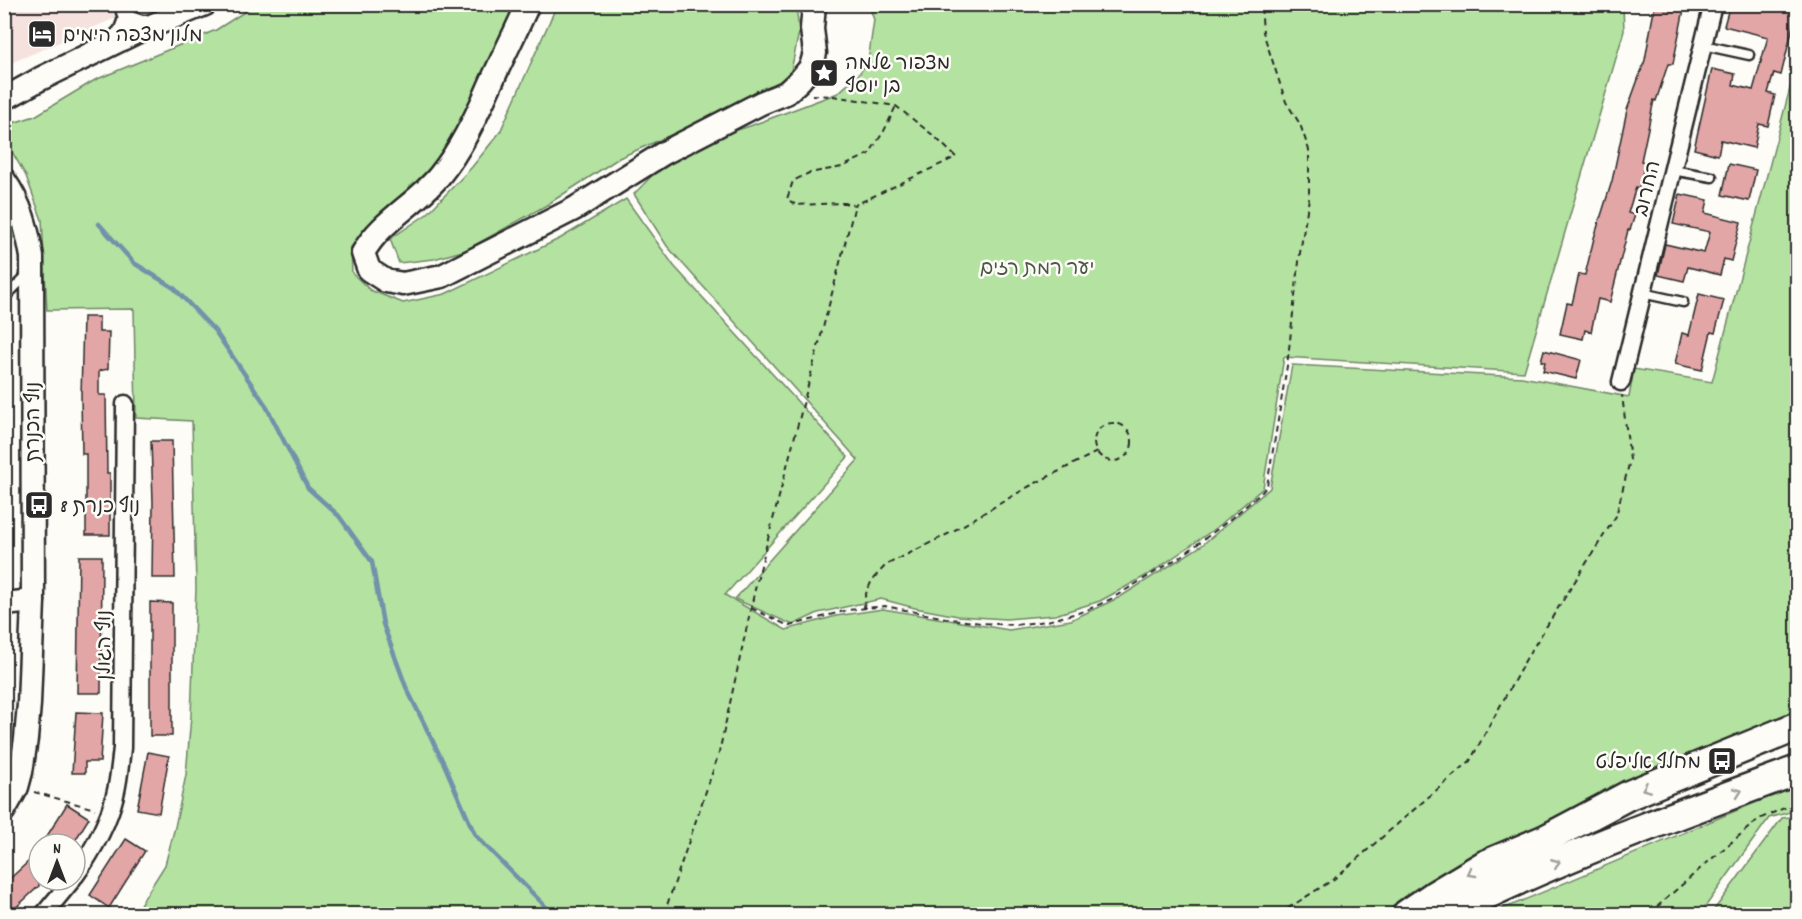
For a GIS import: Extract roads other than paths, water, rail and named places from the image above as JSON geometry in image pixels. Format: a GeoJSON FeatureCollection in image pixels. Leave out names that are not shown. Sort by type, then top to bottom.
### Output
{"type":"FeatureCollection","features":[{"type":"Feature","properties":{"kind":"highway"},"geometry":{"type":"LineString","coordinates":[[1407,915],[1435,895],[1485,866],[1545,840],[1629,795],[1797,726]]}},
{"type":"Feature","properties":{"kind":"highway"},"geometry":{"type":"LineString","coordinates":[[1446,915],[1531,874],[1627,834],[1797,770]]}},
{"type":"Feature","properties":{"kind":"main road"},"geometry":{"type":"LineString","coordinates":[[7,100],[109,45],[128,19],[156,24],[205,4]]}},
{"type":"Feature","properties":{"kind":"main road"},"geometry":{"type":"LineString","coordinates":[[528,4],[478,114],[459,148],[441,175],[371,239],[363,253],[369,270],[386,281],[403,285],[442,276],[574,209],[664,153],[761,103],[786,93],[811,67],[815,53],[812,29],[814,4]]}},
{"type":"Feature","properties":{"kind":"main road","name":"נוף הכנרת"},"geometry":{"type":"LineString","coordinates":[[4,810],[16,787],[26,739],[33,601],[32,257],[27,227],[21,209],[5,180]]}},
{"type":"Feature","properties":{"kind":"main road"},"geometry":{"type":"LineString","coordinates":[[4,604],[33,601]]}},
{"type":"Feature","properties":{"kind":"street","name":"החרוב"},"geometry":{"type":"LineString","coordinates":[[1621,382],[1713,4]]}},
{"type":"Feature","properties":{"kind":"street","name":"נוף הגולן"},"geometry":{"type":"LineString","coordinates":[[87,856],[109,814],[115,796],[122,748],[125,404]]}},
{"type":"Feature","properties":{"kind":"street"},"geometry":{"type":"LineString","coordinates":[[44,915],[62,892]]}},
{"type":"Feature","properties":{"kind":"lane"},"geometry":{"type":"LineString","coordinates":[[1703,45],[1749,55]]}},
{"type":"Feature","properties":{"kind":"lane"},"geometry":{"type":"LineString","coordinates":[[1672,170],[1712,177]]}},
{"type":"Feature","properties":{"kind":"lane"},"geometry":{"type":"LineString","coordinates":[[4,298],[32,270]]}},
{"type":"Feature","properties":{"kind":"lane"},"geometry":{"type":"LineString","coordinates":[[1642,293],[1683,302]]}},
{"type":"Feature","properties":{"kind":"waterway"},"geometry":{"type":"LineString","coordinates":[[99,224],[134,263],[174,288],[215,331],[265,404],[308,488],[339,516],[372,562],[383,624],[406,687],[445,766],[475,835],[553,914]]}},
{"type":"Feature","properties":{"kind":"place","name":"מלון מצפה הימים"},"geometry":{"type":"Point","coordinates":[42,34]}},
{"type":"Feature","properties":{"kind":"place","name":"מצפור שלמה בן יוסף"},"geometry":{"type":"Point","coordinates":[824,73]}},
{"type":"Feature","properties":{"kind":"place","name":"נוף כנרת 8"},"geometry":{"type":"Point","coordinates":[39,505]}},
{"type":"Feature","properties":{"kind":"place","name":"מחלף אליפלט"},"geometry":{"type":"Point","coordinates":[1722,761]}},
{"type":"Feature","properties":{"kind":"park label","name":"יער רמת רזים"},"geometry":{"type":"Point","coordinates":[1037,267]}}]}
